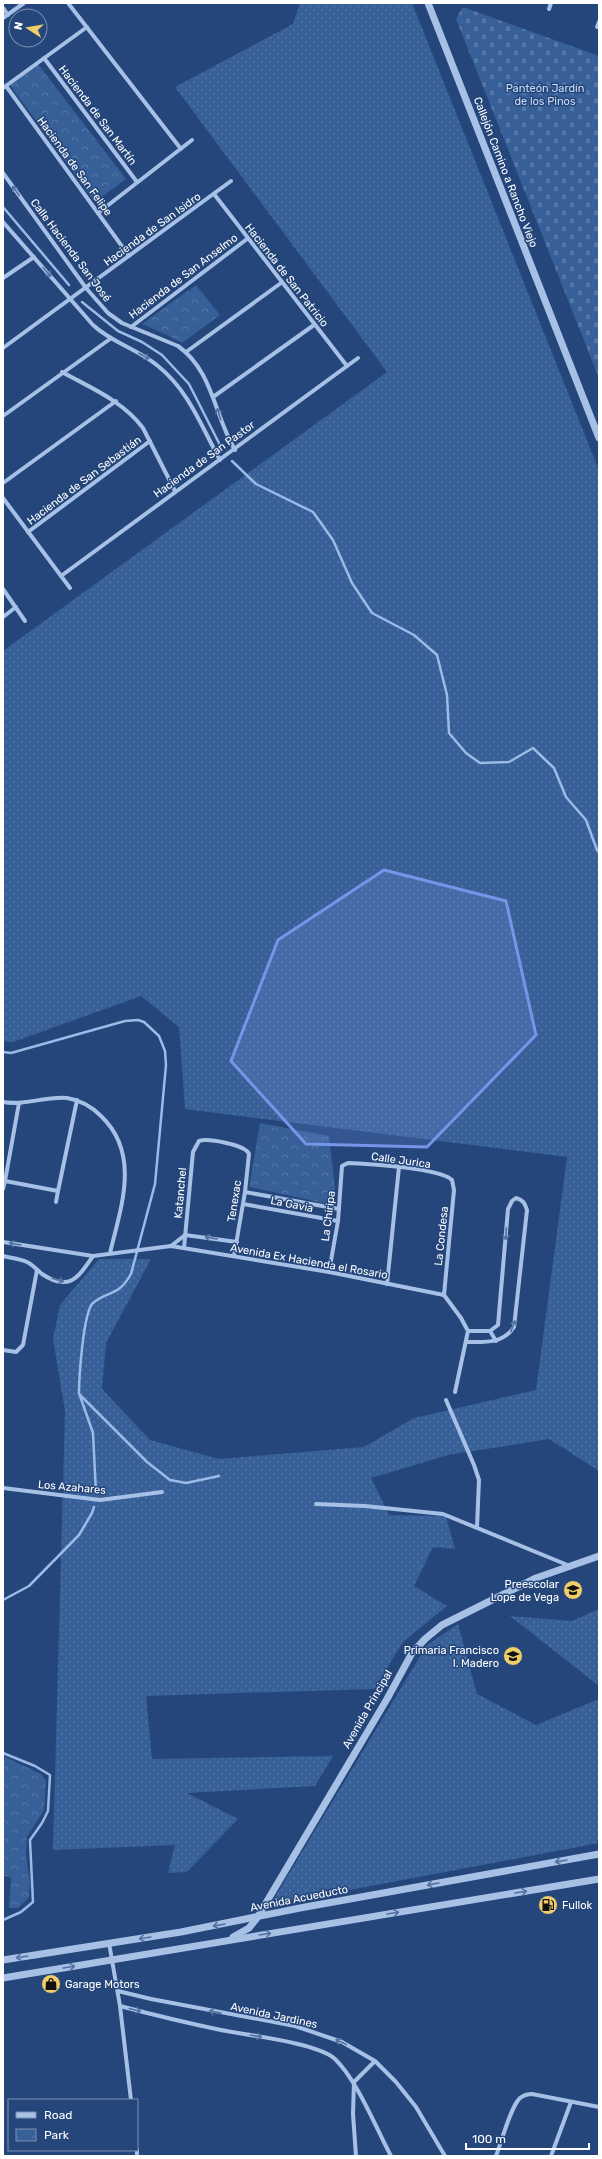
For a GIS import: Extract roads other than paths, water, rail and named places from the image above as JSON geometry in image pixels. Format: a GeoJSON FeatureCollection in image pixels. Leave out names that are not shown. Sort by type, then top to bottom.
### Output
{"type":"FeatureCollection","features":[{"type":"Feature","properties":{"kind":"street"},"geometry":{"type":"LineString","coordinates":[[68,3],[181,149]]}},
{"type":"Feature","properties":{"kind":"street","name":"Callejón Camino a Rancho Viejo"},"geometry":{"type":"LineString","coordinates":[[428,3],[599,438]]}},
{"type":"Feature","properties":{"kind":"street"},"geometry":{"type":"LineString","coordinates":[[549,9],[551,3]]}},
{"type":"Feature","properties":{"kind":"street"},"geometry":{"type":"LineString","coordinates":[[3,8],[8,15],[3,18]]}},
{"type":"Feature","properties":{"kind":"street"},"geometry":{"type":"LineString","coordinates":[[597,27],[599,22]]}},
{"type":"Feature","properties":{"kind":"street"},"geometry":{"type":"LineString","coordinates":[[4,87],[87,28]]}},
{"type":"Feature","properties":{"kind":"street","name":"Hacienda de San Martín"},"geometry":{"type":"LineString","coordinates":[[44,58],[137,182]]}},
{"type":"Feature","properties":{"kind":"street","name":"Hacienda de San Felipe"},"geometry":{"type":"LineString","coordinates":[[4,87],[129,256]]}},
{"type":"Feature","properties":{"kind":"street"},"geometry":{"type":"LineString","coordinates":[[98,213],[192,140]]}},
{"type":"Feature","properties":{"kind":"street","name":"Calle Hacienda San José"},"geometry":{"type":"LineString","coordinates":[[3,173],[86,288],[108,313],[131,327],[169,342],[186,352],[203,374],[213,397],[222,427],[235,450]]}},
{"type":"Feature","properties":{"kind":"street","name":"Hacienda de San Isidro"},"geometry":{"type":"LineString","coordinates":[[3,348],[231,181]]}},
{"type":"Feature","properties":{"kind":"street","name":"Hacienda de San Patricio"},"geometry":{"type":"LineString","coordinates":[[214,194],[281,283],[347,366]]}},
{"type":"Feature","properties":{"kind":"street"},"geometry":{"type":"LineString","coordinates":[[3,222],[93,325],[110,338],[150,360],[170,376],[193,406],[220,460]]}},
{"type":"Feature","properties":{"kind":"street","name":"Hacienda de San Anselmo"},"geometry":{"type":"LineString","coordinates":[[131,327],[247,239]]}},
{"type":"Feature","properties":{"kind":"street"},"geometry":{"type":"LineString","coordinates":[[3,278],[34,257]]}},
{"type":"Feature","properties":{"kind":"street"},"geometry":{"type":"LineString","coordinates":[[186,352],[281,283]]}},
{"type":"Feature","properties":{"kind":"street"},"geometry":{"type":"LineString","coordinates":[[213,397],[314,325]]}},
{"type":"Feature","properties":{"kind":"street"},"geometry":{"type":"LineString","coordinates":[[3,416],[110,338]]}},
{"type":"Feature","properties":{"kind":"street","name":"Hacienda de San Pastor"},"geometry":{"type":"LineString","coordinates":[[61,576],[175,491],[235,450],[358,358]]}},
{"type":"Feature","properties":{"kind":"street"},"geometry":{"type":"LineString","coordinates":[[62,372],[116,401],[137,419],[150,441],[175,491]]}},
{"type":"Feature","properties":{"kind":"street"},"geometry":{"type":"LineString","coordinates":[[3,483],[116,401]]}},
{"type":"Feature","properties":{"kind":"street","name":"Hacienda de San Sebastián"},"geometry":{"type":"LineString","coordinates":[[28,532],[150,441]]}},
{"type":"Feature","properties":{"kind":"street"},"geometry":{"type":"LineString","coordinates":[[3,498],[70,588]]}},
{"type":"Feature","properties":{"kind":"street"},"geometry":{"type":"LineString","coordinates":[[3,589],[25,621]]}},
{"type":"Feature","properties":{"kind":"street"},"geometry":{"type":"LineString","coordinates":[[3,617],[16,607]]}},
{"type":"Feature","properties":{"kind":"street"},"geometry":{"type":"LineString","coordinates":[[3,1102],[19,1103],[59,1098],[77,1100],[97,1111],[119,1138],[125,1166],[124,1194],[110,1253]]}},
{"type":"Feature","properties":{"kind":"street"},"geometry":{"type":"LineString","coordinates":[[56,1202],[77,1100]]}},
{"type":"Feature","properties":{"kind":"street"},"geometry":{"type":"LineString","coordinates":[[3,1189],[19,1103]]}},
{"type":"Feature","properties":{"kind":"street","name":"Tenexac"},"geometry":{"type":"LineString","coordinates":[[199,1141],[208,1140],[246,1149],[249,1158],[234,1256]]}},
{"type":"Feature","properties":{"kind":"street","name":"Katanchel"},"geometry":{"type":"LineString","coordinates":[[184,1248],[193,1152],[199,1141]]}},
{"type":"Feature","properties":{"kind":"street","name":"Calle Jurica"},"geometry":{"type":"LineString","coordinates":[[345,1163],[399,1167],[444,1175],[452,1180]]}},
{"type":"Feature","properties":{"kind":"street","name":"La Chiripa"},"geometry":{"type":"LineString","coordinates":[[328,1272],[338,1222],[341,1168],[345,1163]]}},
{"type":"Feature","properties":{"kind":"street"},"geometry":{"type":"LineString","coordinates":[[387,1284],[399,1167]]}},
{"type":"Feature","properties":{"kind":"street","name":"La Condesa"},"geometry":{"type":"LineString","coordinates":[[444,1295],[454,1198],[452,1180]]}},
{"type":"Feature","properties":{"kind":"street"},"geometry":{"type":"LineString","coordinates":[[5,1181],[58,1190]]}},
{"type":"Feature","properties":{"kind":"street","name":"La Gavia"},"geometry":{"type":"LineString","coordinates":[[245,1192],[339,1209]]}},
{"type":"Feature","properties":{"kind":"street"},"geometry":{"type":"LineString","coordinates":[[467,1342],[496,1341],[504,1338],[510,1333],[515,1322],[527,1210],[525,1203],[516,1198],[512,1201],[508,1210],[500,1317],[498,1325],[490,1330],[468,1331]]}},
{"type":"Feature","properties":{"kind":"street","name":"La Gavia"},"geometry":{"type":"LineString","coordinates":[[243,1204],[338,1222]]}},
{"type":"Feature","properties":{"kind":"street"},"geometry":{"type":"LineString","coordinates":[[171,1246],[185,1235]]}},
{"type":"Feature","properties":{"kind":"street","name":"Avenida Ex Hacienda el Rosario"},"geometry":{"type":"LineString","coordinates":[[185,1235],[237,1242]]}},
{"type":"Feature","properties":{"kind":"street","name":"Avenida Ex Hacienda el Rosario"},"geometry":{"type":"LineString","coordinates":[[3,1242],[93,1256],[171,1246],[328,1272],[444,1295]]}},
{"type":"Feature","properties":{"kind":"street"},"geometry":{"type":"LineString","coordinates":[[3,1256],[24,1261],[59,1282],[71,1282],[80,1276],[93,1256]]}},
{"type":"Feature","properties":{"kind":"street"},"geometry":{"type":"LineString","coordinates":[[3,1350],[16,1352],[23,1345],[37,1270]]}},
{"type":"Feature","properties":{"kind":"street"},"geometry":{"type":"LineString","coordinates":[[444,1295],[461,1318],[468,1331],[467,1342],[455,1392]]}},
{"type":"Feature","properties":{"kind":"street"},"geometry":{"type":"LineString","coordinates":[[490,1330],[496,1341]]}},
{"type":"Feature","properties":{"kind":"street"},"geometry":{"type":"LineString","coordinates":[[446,1400],[479,1480],[477,1527]]}},
{"type":"Feature","properties":{"kind":"street","name":"Los Azahares"},"geometry":{"type":"LineString","coordinates":[[3,1488],[100,1500],[162,1492]]}},
{"type":"Feature","properties":{"kind":"street"},"geometry":{"type":"LineString","coordinates":[[316,1504],[365,1506],[443,1514],[570,1566]]}},
{"type":"Feature","properties":{"kind":"street","name":"Avenida Principal"},"geometry":{"type":"LineString","coordinates":[[257,1918],[387,1699],[393,1685],[412,1653],[425,1639],[442,1625],[462,1614],[536,1578],[599,1556]]}},
{"type":"Feature","properties":{"kind":"street","name":"Avenida Acueducto"},"geometry":{"type":"LineString","coordinates":[[3,1960],[109,1944],[257,1918],[300,1908],[599,1854]]}},
{"type":"Feature","properties":{"kind":"street"},"geometry":{"type":"LineString","coordinates":[[3,1978],[599,1879]]}},
{"type":"Feature","properties":{"kind":"street"},"geometry":{"type":"LineString","coordinates":[[226,1941],[249,1928],[257,1918]]}},
{"type":"Feature","properties":{"kind":"street"},"geometry":{"type":"LineString","coordinates":[[109,1944],[118,1991],[131,2099]]}},
{"type":"Feature","properties":{"kind":"street","name":"Avenida Jardines"},"geometry":{"type":"LineString","coordinates":[[118,1991],[151,1999],[295,2026],[342,2042],[375,2060],[416,2107],[443,2155]]}},
{"type":"Feature","properties":{"kind":"street"},"geometry":{"type":"LineString","coordinates":[[120,2006],[222,2030],[285,2041],[328,2054],[340,2065],[354,2082],[389,2155]]}},
{"type":"Feature","properties":{"kind":"street"},"geometry":{"type":"LineString","coordinates":[[356,2156],[353,2114],[354,2082],[375,2060]]}},
{"type":"Feature","properties":{"kind":"street"},"geometry":{"type":"LineString","coordinates":[[496,2156],[514,2107],[521,2097],[532,2094],[599,2107]]}},
{"type":"Feature","properties":{"kind":"street"},"geometry":{"type":"LineString","coordinates":[[551,2156],[571,2102]]}},
{"type":"Feature","properties":{"kind":"waterway"},"geometry":{"type":"LineString","coordinates":[[3,207],[69,285]]}},
{"type":"Feature","properties":{"kind":"waterway"},"geometry":{"type":"LineString","coordinates":[[82,302],[118,331],[142,342],[162,355],[189,384],[221,447]]}},
{"type":"Feature","properties":{"kind":"waterway"},"geometry":{"type":"LineString","coordinates":[[232,461],[256,484],[313,512],[333,540],[352,583],[372,613],[414,635],[437,655],[447,695],[449,733],[466,753],[480,763],[509,762],[533,748],[554,768],[566,797],[586,820],[599,852]]}},
{"type":"Feature","properties":{"kind":"waterway"},"geometry":{"type":"LineString","coordinates":[[3,1052],[11,1053],[125,1021],[138,1020],[144,1022],[159,1036],[165,1051],[166,1065],[155,1184],[131,1274],[122,1286],[93,1303],[90,1309],[82,1346],[79,1394],[147,1462],[170,1480],[186,1483],[219,1476]]}},
{"type":"Feature","properties":{"kind":"waterway"},"geometry":{"type":"LineString","coordinates":[[80,1396],[93,1433],[96,1493]]}},
{"type":"Feature","properties":{"kind":"waterway"},"geometry":{"type":"LineString","coordinates":[[3,1600],[29,1586],[79,1535],[94,1507]]}},
{"type":"Feature","properties":{"kind":"waterway"},"geometry":{"type":"LineString","coordinates":[[3,1753],[35,1766],[50,1775],[48,1811],[42,1823],[30,1840],[33,1902],[21,1912],[3,1920]]}},
{"type":"Feature","properties":{"kind":"place","name":"Preescolar Lope de Vega"},"geometry":{"type":"Point","coordinates":[573,1590]}},
{"type":"Feature","properties":{"kind":"place","name":"Primaria Francisco I. Madero"},"geometry":{"type":"Point","coordinates":[513,1656]}},
{"type":"Feature","properties":{"kind":"place","name":"Fullok"},"geometry":{"type":"Point","coordinates":[548,1905]}},
{"type":"Feature","properties":{"kind":"place","name":"Garage Motors"},"geometry":{"type":"Point","coordinates":[51,1984]}},
{"type":"Feature","properties":{"kind":"park label","name":"Panteón Jardín de los Pinos"},"geometry":{"type":"Point","coordinates":[545,94]}}]}
